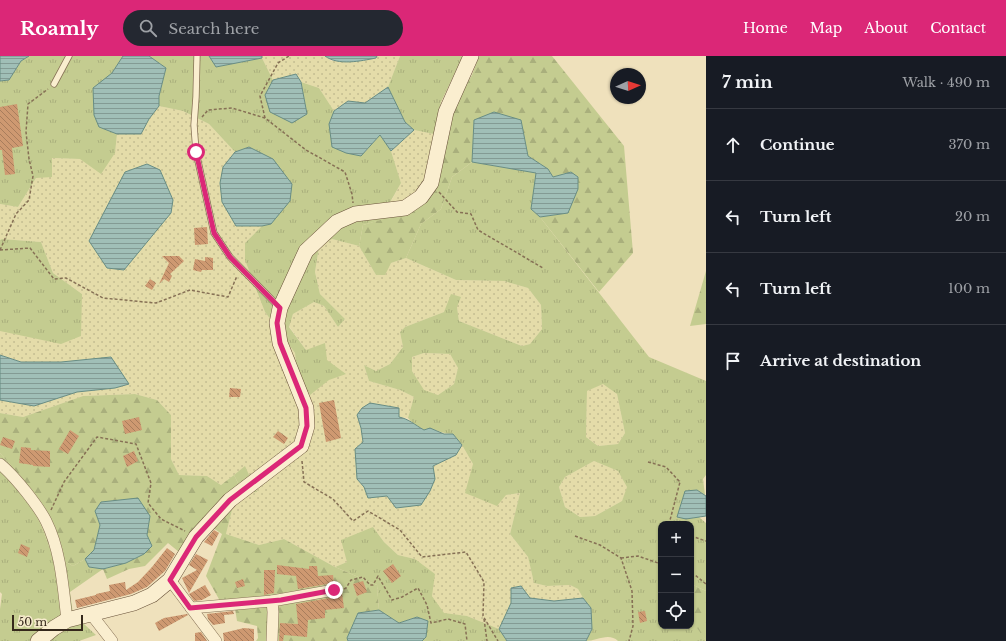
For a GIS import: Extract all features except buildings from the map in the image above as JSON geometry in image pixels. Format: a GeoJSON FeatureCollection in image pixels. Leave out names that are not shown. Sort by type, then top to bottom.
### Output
{"type":"FeatureCollection","features":[{"type":"Feature","properties":{"kind":"street"},"geometry":{"type":"LineString","coordinates":[[38,641],[67,620],[134,603],[152,595],[170,580],[196,537],[230,500],[301,446],[307,426],[306,408],[280,343],[277,323],[280,308],[306,251],[336,222],[355,214],[406,208],[421,197],[431,183],[446,112],[471,56]]}},
{"type":"Feature","properties":{"kind":"street"},"geometry":{"type":"LineString","coordinates":[[0,464],[12,474],[46,521],[56,549],[62,578],[67,620]]}},
{"type":"Feature","properties":{"kind":"street"},"geometry":{"type":"LineString","coordinates":[[170,580],[216,641]]}},
{"type":"Feature","properties":{"kind":"street"},"geometry":{"type":"LineString","coordinates":[[190,608],[272,601],[334,590]]}},
{"type":"Feature","properties":{"kind":"street"},"geometry":{"type":"LineString","coordinates":[[272,601],[272,641]]}},
{"type":"Feature","properties":{"kind":"street"},"geometry":{"type":"LineString","coordinates":[[91,614],[112,641]]}},
{"type":"Feature","properties":{"kind":"lane"},"geometry":{"type":"LineString","coordinates":[[54,84],[69,56]]}},
{"type":"Feature","properties":{"kind":"lane"},"geometry":{"type":"LineString","coordinates":[[197,56],[194,125],[196,152],[214,233],[230,257],[280,308]]}},
{"type":"Feature","properties":{"kind":"path"},"geometry":{"type":"LineString","coordinates":[[265,118],[260,96],[278,63],[289,56]]}},
{"type":"Feature","properties":{"kind":"path"},"geometry":{"type":"LineString","coordinates":[[54,84],[28,104],[26,132],[29,159],[33,176],[29,200],[16,214],[0,250],[30,248],[54,279],[66,278],[103,298],[156,303],[190,290],[228,297],[241,268]]}},
{"type":"Feature","properties":{"kind":"path"},"geometry":{"type":"LineString","coordinates":[[194,125],[208,110],[232,108],[265,118],[306,150],[345,172],[352,194],[355,214]]}},
{"type":"Feature","properties":{"kind":"path"},"geometry":{"type":"LineString","coordinates":[[431,183],[457,212],[472,214],[478,230],[543,268]]}},
{"type":"Feature","properties":{"kind":"path"},"geometry":{"type":"LineString","coordinates":[[46,521],[64,482],[97,437],[136,444],[151,483],[148,503],[161,519],[196,537]]}},
{"type":"Feature","properties":{"kind":"path"},"geometry":{"type":"LineString","coordinates":[[301,446],[304,482],[333,500],[354,522],[368,511],[400,530],[422,557],[466,552],[484,582],[483,616],[487,641]]}},
{"type":"Feature","properties":{"kind":"path"},"geometry":{"type":"LineString","coordinates":[[648,462],[666,467],[680,482],[670,521]]}},
{"type":"Feature","properties":{"kind":"path"},"geometry":{"type":"LineString","coordinates":[[575,536],[600,545],[621,558],[638,556],[658,563]]}},
{"type":"Feature","properties":{"kind":"path"},"geometry":{"type":"LineString","coordinates":[[694,537],[706,542]]}},
{"type":"Feature","properties":{"kind":"path"},"geometry":{"type":"LineString","coordinates":[[621,558],[632,590],[633,626],[629,641]]}},
{"type":"Feature","properties":{"kind":"path"},"geometry":{"type":"LineString","coordinates":[[694,575],[706,584]]}},
{"type":"Feature","properties":{"kind":"path"},"geometry":{"type":"LineString","coordinates":[[334,590],[346,588],[351,580],[363,577],[370,585],[373,585],[378,576],[392,600],[402,598],[418,588],[427,605],[431,623],[448,619],[465,624],[468,641]]}},
{"type":"Feature","properties":{"kind":"path"},"geometry":{"type":"LineString","coordinates":[[483,616],[498,641]]}},
{"type":"Feature","properties":{"kind":"shaded area"},"geometry":{"type":"Polygon","coordinates":[[[262,56],[325,56],[331,61],[356,61],[376,58],[377,56],[400,56],[388,87],[365,103],[348,101],[334,111],[319,88],[301,82],[296,74],[273,80],[262,56]]]}},
{"type":"Feature","properties":{"kind":"shaded area"},"geometry":{"type":"Polygon","coordinates":[[[159,106],[183,111],[209,124],[235,152],[223,167],[236,226],[262,226],[245,243],[265,312],[295,353],[297,375],[306,350],[289,326],[293,314],[314,302],[324,306],[338,327],[345,319],[320,294],[315,272],[319,247],[332,239],[359,246],[376,275],[391,263],[406,258],[456,280],[504,281],[528,288],[541,305],[542,329],[530,344],[522,346],[459,321],[457,307],[405,327],[400,332],[403,347],[390,364],[376,371],[364,365],[369,381],[400,390],[414,397],[408,418],[399,417],[398,408],[371,403],[357,415],[363,442],[357,479],[364,487],[368,498],[387,496],[442,461],[456,455],[462,445],[473,464],[506,495],[520,493],[510,534],[528,557],[534,583],[547,586],[570,585],[578,589],[583,598],[554,601],[530,598],[521,586],[499,629],[467,616],[444,614],[432,596],[415,559],[398,555],[384,542],[373,527],[347,562],[335,567],[284,539],[259,545],[226,534],[234,502],[243,493],[257,492],[245,467],[221,485],[207,476],[179,475],[171,459],[171,415],[157,400],[135,394],[83,396],[23,417],[0,413],[0,400],[34,406],[77,392],[115,388],[129,384],[61,362],[21,362],[0,355],[0,331],[82,294],[53,273],[41,242],[0,240],[0,204],[18,207],[36,178],[52,158],[80,159],[115,153],[117,134],[141,134],[149,119],[159,106]]]}},
{"type":"Feature","properties":{"kind":"shaded area"},"geometry":{"type":"Polygon","coordinates":[[[414,130],[434,134],[422,189],[406,201],[389,205],[401,183],[391,151],[414,130]]]}},
{"type":"Feature","properties":{"kind":"shaded area"},"geometry":{"type":"Polygon","coordinates":[[[424,353],[450,354],[458,368],[454,384],[438,395],[424,391],[412,371],[412,357],[424,353]]]}},
{"type":"Feature","properties":{"kind":"shaded area"},"geometry":{"type":"Polygon","coordinates":[[[603,383],[617,394],[625,433],[618,444],[598,446],[586,437],[587,391],[603,383]]]}},
{"type":"Feature","properties":{"kind":"shaded area"},"geometry":{"type":"Polygon","coordinates":[[[594,461],[618,471],[628,487],[622,501],[595,516],[580,517],[565,507],[559,487],[565,477],[594,461]]]}},
{"type":"Feature","properties":{"kind":"green space"},"geometry":{"type":"Polygon","coordinates":[[[29,56],[123,56],[112,73],[99,127],[117,134],[115,153],[101,174],[80,159],[52,158],[52,177],[36,178],[18,207],[0,204],[0,81],[9,80],[21,61],[29,56]]]}},
{"type":"Feature","properties":{"kind":"green space"},"geometry":{"type":"Polygon","coordinates":[[[149,56],[209,56],[216,67],[262,58],[273,80],[265,95],[307,114],[301,82],[319,88],[334,111],[329,124],[365,152],[380,135],[391,151],[401,183],[389,204],[392,217],[363,225],[359,246],[332,239],[319,247],[315,272],[320,294],[345,319],[338,327],[324,306],[314,302],[293,314],[289,327],[306,350],[325,343],[327,360],[346,374],[329,380],[310,395],[297,375],[295,353],[265,312],[245,260],[245,243],[262,226],[271,224],[249,147],[235,152],[209,124],[183,111],[159,106],[159,96],[166,68],[149,56]]]}},
{"type":"Feature","properties":{"kind":"green space"},"geometry":{"type":"Polygon","coordinates":[[[400,56],[463,56],[441,102],[434,134],[414,130],[405,122],[388,87],[400,56]]]}},
{"type":"Feature","properties":{"kind":"green space"},"geometry":{"type":"Polygon","coordinates":[[[479,56],[552,56],[624,146],[633,253],[599,292],[540,217],[568,213],[571,172],[553,177],[548,169],[528,156],[521,120],[474,121],[472,162],[452,177],[441,209],[421,224],[406,258],[391,263],[385,275],[376,275],[359,246],[363,225],[411,211],[426,202],[448,117],[472,75],[479,56]]]}},
{"type":"Feature","properties":{"kind":"green space"},"geometry":{"type":"Polygon","coordinates":[[[472,162],[537,173],[531,209],[540,217],[649,357],[706,381],[706,475],[703,479],[705,495],[697,490],[686,519],[699,517],[706,523],[706,591],[694,585],[694,521],[658,521],[658,629],[694,629],[694,623],[706,641],[618,641],[614,638],[607,637],[586,641],[592,629],[591,608],[578,589],[570,585],[547,586],[534,583],[528,557],[510,534],[520,493],[506,495],[497,506],[465,493],[473,464],[462,445],[453,434],[431,429],[424,430],[414,424],[408,418],[414,397],[400,390],[369,381],[364,365],[376,371],[390,364],[403,347],[400,332],[405,327],[444,312],[451,294],[461,297],[457,307],[459,321],[522,346],[530,344],[542,329],[541,305],[528,288],[504,281],[456,280],[406,258],[421,224],[441,209],[452,177],[472,162]],[[424,353],[412,357],[412,371],[424,390],[438,395],[454,384],[458,368],[450,354],[424,353]],[[603,384],[587,391],[586,437],[598,446],[618,444],[625,433],[617,394],[603,384]],[[594,461],[565,477],[559,487],[565,507],[580,517],[595,516],[622,501],[627,487],[618,471],[594,461]]]}},
{"type":"Feature","properties":{"kind":"green space"},"geometry":{"type":"Polygon","coordinates":[[[0,240],[41,242],[53,273],[82,294],[81,336],[61,344],[0,331],[0,240]]]}},
{"type":"Feature","properties":{"kind":"green space"},"geometry":{"type":"Polygon","coordinates":[[[706,271],[706,324],[690,326],[706,271]]]}},
{"type":"Feature","properties":{"kind":"green space"},"geometry":{"type":"Polygon","coordinates":[[[135,394],[157,400],[171,415],[171,459],[179,475],[207,476],[221,485],[234,475],[243,493],[234,502],[226,534],[259,545],[284,539],[335,567],[377,585],[379,610],[358,613],[347,638],[348,641],[256,641],[258,638],[257,626],[237,621],[234,602],[220,601],[206,576],[222,534],[203,521],[179,552],[168,543],[145,566],[129,569],[107,579],[103,569],[126,563],[144,554],[150,516],[95,511],[100,525],[94,550],[85,559],[73,566],[52,554],[41,525],[14,469],[0,453],[0,413],[23,417],[83,396],[135,394]]]}},
{"type":"Feature","properties":{"kind":"green space"},"geometry":{"type":"Polygon","coordinates":[[[0,453],[14,469],[41,525],[52,554],[73,566],[85,559],[89,567],[103,569],[70,592],[73,614],[96,635],[79,641],[0,641],[0,609],[2,594],[0,592],[0,453]]]}},
{"type":"Feature","properties":{"kind":"green space"},"geometry":{"type":"Polygon","coordinates":[[[245,466],[257,492],[243,493],[234,475],[245,466]]]}},
{"type":"Feature","properties":{"kind":"green space"},"geometry":{"type":"Polygon","coordinates":[[[373,527],[384,542],[398,555],[415,559],[435,574],[432,596],[444,613],[467,616],[499,629],[507,641],[422,641],[426,636],[416,617],[399,623],[379,610],[377,585],[335,567],[347,562],[341,540],[373,527]]]}},
{"type":"Feature","properties":{"kind":"green space"},"geometry":{"type":"Polygon","coordinates":[[[694,585],[706,591],[706,641],[694,623],[694,585]]]}},
{"type":"Feature","properties":{"kind":"water"},"geometry":{"type":"Polygon","coordinates":[[[0,56],[29,56],[21,61],[9,80],[0,81],[0,56]]]}},
{"type":"Feature","properties":{"kind":"water"},"geometry":{"type":"Polygon","coordinates":[[[123,56],[149,56],[166,68],[159,96],[159,106],[149,119],[141,134],[117,134],[99,127],[94,115],[93,88],[112,73],[123,56]]]}},
{"type":"Feature","properties":{"kind":"water"},"geometry":{"type":"Polygon","coordinates":[[[209,56],[262,56],[262,58],[216,67],[209,56]]]}},
{"type":"Feature","properties":{"kind":"water"},"geometry":{"type":"Polygon","coordinates":[[[325,56],[377,56],[376,58],[343,62],[330,59],[325,56]]]}},
{"type":"Feature","properties":{"kind":"water"},"geometry":{"type":"Polygon","coordinates":[[[296,74],[301,82],[307,114],[292,123],[270,112],[265,95],[273,80],[296,74]]]}},
{"type":"Feature","properties":{"kind":"water"},"geometry":{"type":"Polygon","coordinates":[[[388,87],[405,122],[414,130],[391,151],[380,135],[361,156],[346,153],[332,147],[329,124],[334,111],[348,101],[365,103],[388,87]]]}},
{"type":"Feature","properties":{"kind":"water"},"geometry":{"type":"Polygon","coordinates":[[[494,112],[521,120],[528,156],[548,169],[553,177],[571,172],[578,177],[578,189],[568,213],[540,217],[531,209],[536,173],[472,162],[474,120],[494,112]]]}},
{"type":"Feature","properties":{"kind":"water"},"geometry":{"type":"Polygon","coordinates":[[[249,147],[273,159],[292,184],[290,201],[271,224],[262,226],[236,226],[222,202],[220,183],[223,167],[235,152],[249,147]]]}},
{"type":"Feature","properties":{"kind":"water"},"geometry":{"type":"Polygon","coordinates":[[[147,164],[160,170],[173,200],[171,213],[124,270],[107,268],[89,241],[125,172],[147,164]]]}},
{"type":"Feature","properties":{"kind":"water"},"geometry":{"type":"Polygon","coordinates":[[[0,355],[21,362],[61,362],[111,357],[129,384],[115,388],[77,392],[34,406],[0,400],[0,355]]]}},
{"type":"Feature","properties":{"kind":"water"},"geometry":{"type":"Polygon","coordinates":[[[370,403],[399,408],[399,417],[424,430],[430,428],[444,434],[453,434],[462,445],[456,455],[433,466],[435,479],[430,491],[421,505],[396,508],[387,496],[368,498],[364,487],[357,479],[355,449],[363,442],[357,415],[362,408],[370,403]]]}},
{"type":"Feature","properties":{"kind":"water"},"geometry":{"type":"Polygon","coordinates":[[[697,490],[706,496],[706,516],[686,519],[677,517],[685,491],[697,490]]]}},
{"type":"Feature","properties":{"kind":"water"},"geometry":{"type":"Polygon","coordinates":[[[138,498],[150,516],[147,535],[152,546],[144,554],[126,563],[103,569],[89,567],[85,559],[94,550],[100,525],[95,511],[101,502],[138,498]]]}},
{"type":"Feature","properties":{"kind":"water"},"geometry":{"type":"Polygon","coordinates":[[[521,586],[530,598],[554,601],[583,598],[591,608],[592,629],[586,641],[507,641],[499,629],[511,603],[511,588],[521,586]]]}},
{"type":"Feature","properties":{"kind":"water"},"geometry":{"type":"Polygon","coordinates":[[[379,610],[399,623],[417,617],[428,621],[426,637],[422,641],[348,641],[347,638],[358,613],[379,610]]]}},
{"type":"Feature","properties":{"kind":"route"},"geometry":{"type":"LineString","coordinates":[[196,152],[214,233],[230,257],[280,308],[277,323],[280,343],[306,408],[307,426],[301,446],[230,500],[196,537],[170,580],[190,608],[281,600],[334,590]]}}]}
